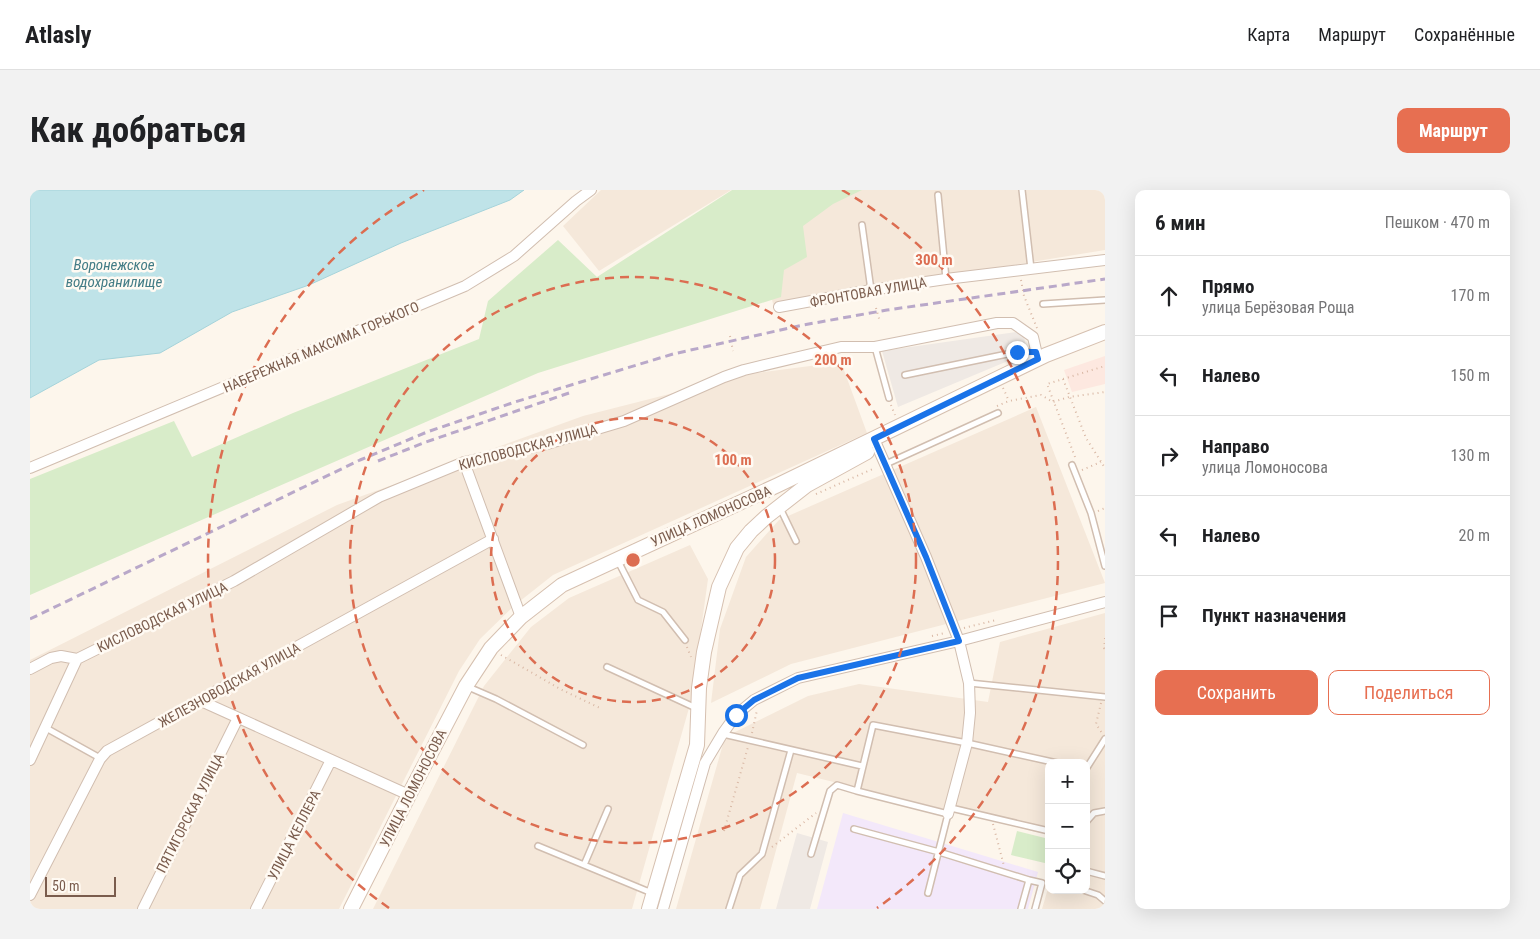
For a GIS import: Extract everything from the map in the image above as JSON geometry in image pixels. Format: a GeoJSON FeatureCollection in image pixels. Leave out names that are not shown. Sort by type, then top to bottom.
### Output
{"type":"FeatureCollection","features":[{"type":"Feature","properties":{"kind":"main road","name":"УЛИЦА ЛОМОНОСОВА"},"geometry":{"type":"LineString","coordinates":[[875,443],[1037,355],[1105,332]]}},
{"type":"Feature","properties":{"kind":"main road","name":"УЛИЦА ЛОМОНОСОВА"},"geometry":{"type":"LineString","coordinates":[[351,909],[466,686],[490,648],[521,617],[562,585],[778,485],[875,443],[1049,363],[1105,340]]}},
{"type":"Feature","properties":{"kind":"main road"},"geometry":{"type":"LineString","coordinates":[[649,909],[697,745],[699,688],[704,652],[719,587],[737,548],[751,531],[779,506],[875,443]]}},
{"type":"Feature","properties":{"kind":"street","name":"НАБЕРЕЖНАЯ МАКСИМА ГОРЬКОГО"},"geometry":{"type":"LineString","coordinates":[[30,468],[465,286],[514,256],[591,190]]}},
{"type":"Feature","properties":{"kind":"street","name":"ФРОНТОВАЯ УЛИЦА"},"geometry":{"type":"LineString","coordinates":[[780,307],[871,290],[946,279],[1105,260]]}},
{"type":"Feature","properties":{"kind":"street","name":"КИСЛОВОДСКАЯ УЛИЦА"},"geometry":{"type":"LineString","coordinates":[[77,659],[234,581],[379,497],[464,462],[547,444],[624,421],[744,370],[841,347],[875,347],[997,323],[1013,323],[1033,337],[1037,355]]}},
{"type":"Feature","properties":{"kind":"street"},"geometry":{"type":"LineString","coordinates":[[875,443],[926,557],[959,641],[969,683],[970,713],[967,743],[949,811]]}},
{"type":"Feature","properties":{"kind":"street"},"geometry":{"type":"LineString","coordinates":[[464,462],[521,617]]}},
{"type":"Feature","properties":{"kind":"street","name":"ЖЕЛЕЗНОВОДСКАЯ УЛИЦА"},"geometry":{"type":"LineString","coordinates":[[30,895],[100,759],[107,751],[493,539]]}},
{"type":"Feature","properties":{"kind":"street"},"geometry":{"type":"LineString","coordinates":[[663,909],[705,763],[736,715],[754,700],[798,678],[959,641],[1105,602]]}},
{"type":"Feature","properties":{"kind":"street"},"geometry":{"type":"LineString","coordinates":[[30,669],[50,658],[61,656],[77,659],[30,760]]}},
{"type":"Feature","properties":{"kind":"street"},"geometry":{"type":"LineString","coordinates":[[201,700],[409,795]]}},
{"type":"Feature","properties":{"kind":"street","name":"ПЯТИГОРСКАЯ УЛИЦА"},"geometry":{"type":"LineString","coordinates":[[142,909],[238,718]]}},
{"type":"Feature","properties":{"kind":"street","name":"УЛИЦА КЕЛЛЕРА"},"geometry":{"type":"LineString","coordinates":[[256,909],[331,760]]}},
{"type":"Feature","properties":{"kind":"lane"},"geometry":{"type":"LineString","coordinates":[[1022,190],[1031,268]]}},
{"type":"Feature","properties":{"kind":"lane"},"geometry":{"type":"LineString","coordinates":[[938,195],[946,279]]}},
{"type":"Feature","properties":{"kind":"lane"},"geometry":{"type":"LineString","coordinates":[[862,225],[871,290]]}},
{"type":"Feature","properties":{"kind":"lane"},"geometry":{"type":"LineString","coordinates":[[1044,304],[1105,300]]}},
{"type":"Feature","properties":{"kind":"lane"},"geometry":{"type":"LineString","coordinates":[[875,347],[888,398]]}},
{"type":"Feature","properties":{"kind":"lane"},"geometry":{"type":"LineString","coordinates":[[905,375],[1017,352],[1037,355]]}},
{"type":"Feature","properties":{"kind":"lane"},"geometry":{"type":"LineString","coordinates":[[884,462],[998,413]]}},
{"type":"Feature","properties":{"kind":"lane"},"geometry":{"type":"LineString","coordinates":[[1072,465],[1091,513],[1105,566]]}},
{"type":"Feature","properties":{"kind":"lane"},"geometry":{"type":"LineString","coordinates":[[779,506],[796,542]]}},
{"type":"Feature","properties":{"kind":"lane"},"geometry":{"type":"LineString","coordinates":[[616,559],[638,600],[663,612],[685,640]]}},
{"type":"Feature","properties":{"kind":"lane"},"geometry":{"type":"LineString","coordinates":[[607,667],[699,709]]}},
{"type":"Feature","properties":{"kind":"lane"},"geometry":{"type":"LineString","coordinates":[[969,683],[1105,699]]}},
{"type":"Feature","properties":{"kind":"lane"},"geometry":{"type":"LineString","coordinates":[[466,686],[496,699],[582,745]]}},
{"type":"Feature","properties":{"kind":"lane"},"geometry":{"type":"LineString","coordinates":[[857,791],[873,725],[1045,760]]}},
{"type":"Feature","properties":{"kind":"lane"},"geometry":{"type":"LineString","coordinates":[[46,728],[100,759]]}},
{"type":"Feature","properties":{"kind":"lane"},"geometry":{"type":"LineString","coordinates":[[723,733],[862,766]]}},
{"type":"Feature","properties":{"kind":"lane"},"geometry":{"type":"LineString","coordinates":[[1090,762],[1105,738]]}},
{"type":"Feature","properties":{"kind":"lane"},"geometry":{"type":"LineString","coordinates":[[729,909],[740,875],[762,854],[791,750]]}},
{"type":"Feature","properties":{"kind":"lane"},"geometry":{"type":"LineString","coordinates":[[810,854],[830,791],[836,785],[949,811],[992,818],[1045,830]]}},
{"type":"Feature","properties":{"kind":"lane"},"geometry":{"type":"LineString","coordinates":[[584,865],[608,810]]}},
{"type":"Feature","properties":{"kind":"lane"},"geometry":{"type":"LineString","coordinates":[[928,893],[949,811]]}},
{"type":"Feature","properties":{"kind":"lane"},"geometry":{"type":"LineString","coordinates":[[1090,818],[1094,813],[1105,811]]}},
{"type":"Feature","properties":{"kind":"lane"},"geometry":{"type":"LineString","coordinates":[[854,829],[1042,883],[1035,909]]}},
{"type":"Feature","properties":{"kind":"lane"},"geometry":{"type":"LineString","coordinates":[[538,846],[646,891],[654,892]]}},
{"type":"Feature","properties":{"kind":"lane"},"geometry":{"type":"LineString","coordinates":[[1090,872],[1105,876]]}},
{"type":"Feature","properties":{"kind":"lane"},"geometry":{"type":"LineString","coordinates":[[1021,909],[1030,880]]}},
{"type":"Feature","properties":{"kind":"lane"},"geometry":{"type":"LineString","coordinates":[[1090,892],[1105,900]]}},
{"type":"Feature","properties":{"kind":"path"},"geometry":{"type":"LineString","coordinates":[[1019,270],[1024,296],[1037,329]]}},
{"type":"Feature","properties":{"kind":"path"},"geometry":{"type":"LineString","coordinates":[[876,308],[880,322]]}},
{"type":"Feature","properties":{"kind":"path"},"geometry":{"type":"LineString","coordinates":[[730,336],[733,351]]}},
{"type":"Feature","properties":{"kind":"path"},"geometry":{"type":"LineString","coordinates":[[1054,402],[1047,384],[1105,366]]}},
{"type":"Feature","properties":{"kind":"path"},"geometry":{"type":"LineString","coordinates":[[1063,379],[1086,438],[1105,468]]}},
{"type":"Feature","properties":{"kind":"path"},"geometry":{"type":"LineString","coordinates":[[991,409],[1009,400],[1042,395],[1054,402],[1069,397],[1105,392]]}},
{"type":"Feature","properties":{"kind":"path"},"geometry":{"type":"LineString","coordinates":[[888,398],[896,420]]}},
{"type":"Feature","properties":{"kind":"path"},"geometry":{"type":"LineString","coordinates":[[808,498],[875,468],[884,462]]}},
{"type":"Feature","properties":{"kind":"path"},"geometry":{"type":"LineString","coordinates":[[1080,471],[1101,462]]}},
{"type":"Feature","properties":{"kind":"path"},"geometry":{"type":"LineString","coordinates":[[1096,512],[1105,508]]}},
{"type":"Feature","properties":{"kind":"path"},"geometry":{"type":"LineString","coordinates":[[927,638],[1002,619]]}},
{"type":"Feature","properties":{"kind":"path"},"geometry":{"type":"LineString","coordinates":[[1105,638],[1105,649]]}},
{"type":"Feature","properties":{"kind":"path"},"geometry":{"type":"LineString","coordinates":[[490,648],[560,689],[600,708]]}},
{"type":"Feature","properties":{"kind":"path"},"geometry":{"type":"LineString","coordinates":[[1105,699],[1100,703],[1096,724],[1105,738]]}},
{"type":"Feature","properties":{"kind":"path"},"geometry":{"type":"LineString","coordinates":[[724,831],[757,708]]}},
{"type":"Feature","properties":{"kind":"path"},"geometry":{"type":"LineString","coordinates":[[762,854],[826,806]]}},
{"type":"Feature","properties":{"kind":"path"},"geometry":{"type":"LineString","coordinates":[[992,818],[1006,873]]}},
{"type":"Feature","properties":{"kind":"shaded area"},"geometry":{"type":"Polygon","coordinates":[[[601,190],[731,190],[599,271],[563,226],[601,190]]]}},
{"type":"Feature","properties":{"kind":"shaded area"},"geometry":{"type":"Polygon","coordinates":[[[749,190],[1105,190],[1105,250],[773,304],[749,190]]]}},
{"type":"Feature","properties":{"kind":"shaded area"},"geometry":{"type":"Polygon","coordinates":[[[1023,331],[1027,353],[898,407],[882,351],[1023,331]]]}},
{"type":"Feature","properties":{"kind":"shaded area"},"geometry":{"type":"Polygon","coordinates":[[[1105,356],[1105,384],[1072,392],[1064,370],[1105,356]]]}},
{"type":"Feature","properties":{"kind":"shaded area"},"geometry":{"type":"Polygon","coordinates":[[[841,362],[867,433],[553,575],[515,605],[480,639],[459,671],[339,909],[30,909],[30,660],[337,505],[583,416],[748,374],[841,362]]]}},
{"type":"Feature","properties":{"kind":"shaded area"},"geometry":{"type":"Polygon","coordinates":[[[1036,407],[1105,583],[791,664],[711,703],[720,629],[746,557],[779,520],[1036,407]]]}},
{"type":"Feature","properties":{"kind":"shaded area"},"geometry":{"type":"Polygon","coordinates":[[[690,545],[708,579],[691,701],[632,909],[373,909],[484,686],[531,627],[569,598],[690,545]]]}},
{"type":"Feature","properties":{"kind":"shaded area"},"geometry":{"type":"Polygon","coordinates":[[[1105,613],[1105,909],[1042,909],[1046,894],[1090,894],[1090,759],[1045,759],[1045,834],[797,773],[760,909],[676,909],[725,737],[808,696],[859,684],[988,702],[1000,642],[1105,613]]]}},
{"type":"Feature","properties":{"kind":"shaded area"},"geometry":{"type":"Polygon","coordinates":[[[843,813],[1038,872],[1028,909],[817,909],[843,813]]]}},
{"type":"Feature","properties":{"kind":"shaded area"},"geometry":{"type":"Polygon","coordinates":[[[797,833],[828,842],[810,909],[776,909],[797,833]]]}},
{"type":"Feature","properties":{"kind":"green space"},"geometry":{"type":"Polygon","coordinates":[[[732,190],[862,190],[833,204],[803,226],[807,257],[784,270],[781,297],[538,373],[30,595],[30,479],[174,421],[192,457],[293,413],[479,339],[488,301],[558,240],[597,277],[732,190]]]}},
{"type":"Feature","properties":{"kind":"green space"},"geometry":{"type":"Polygon","coordinates":[[[1017,831],[1045,838],[1045,863],[1011,855],[1017,831]]]}},
{"type":"Feature","properties":{"kind":"water","name":"Воронежское водохранилище"},"geometry":{"type":"Polygon","coordinates":[[[30,190],[524,190],[510,200],[401,243],[309,285],[232,312],[160,353],[99,360],[30,398],[30,190]]]}},
{"type":"Feature","properties":{"kind":"railway"},"geometry":{"type":"LineString","coordinates":[[30,619],[360,460],[427,432],[515,402],[673,354],[803,325],[887,310],[1105,279]]}},
{"type":"Feature","properties":{"kind":"railway"},"geometry":{"type":"LineString","coordinates":[[378,461],[426,442],[569,393]]}},
{"type":"Feature","properties":{"kind":"route"},"geometry":{"type":"LineString","coordinates":[[736,715],[754,700],[798,678],[959,641],[926,557],[874,439],[1038,359],[1036,352],[1017,352]]}}]}
